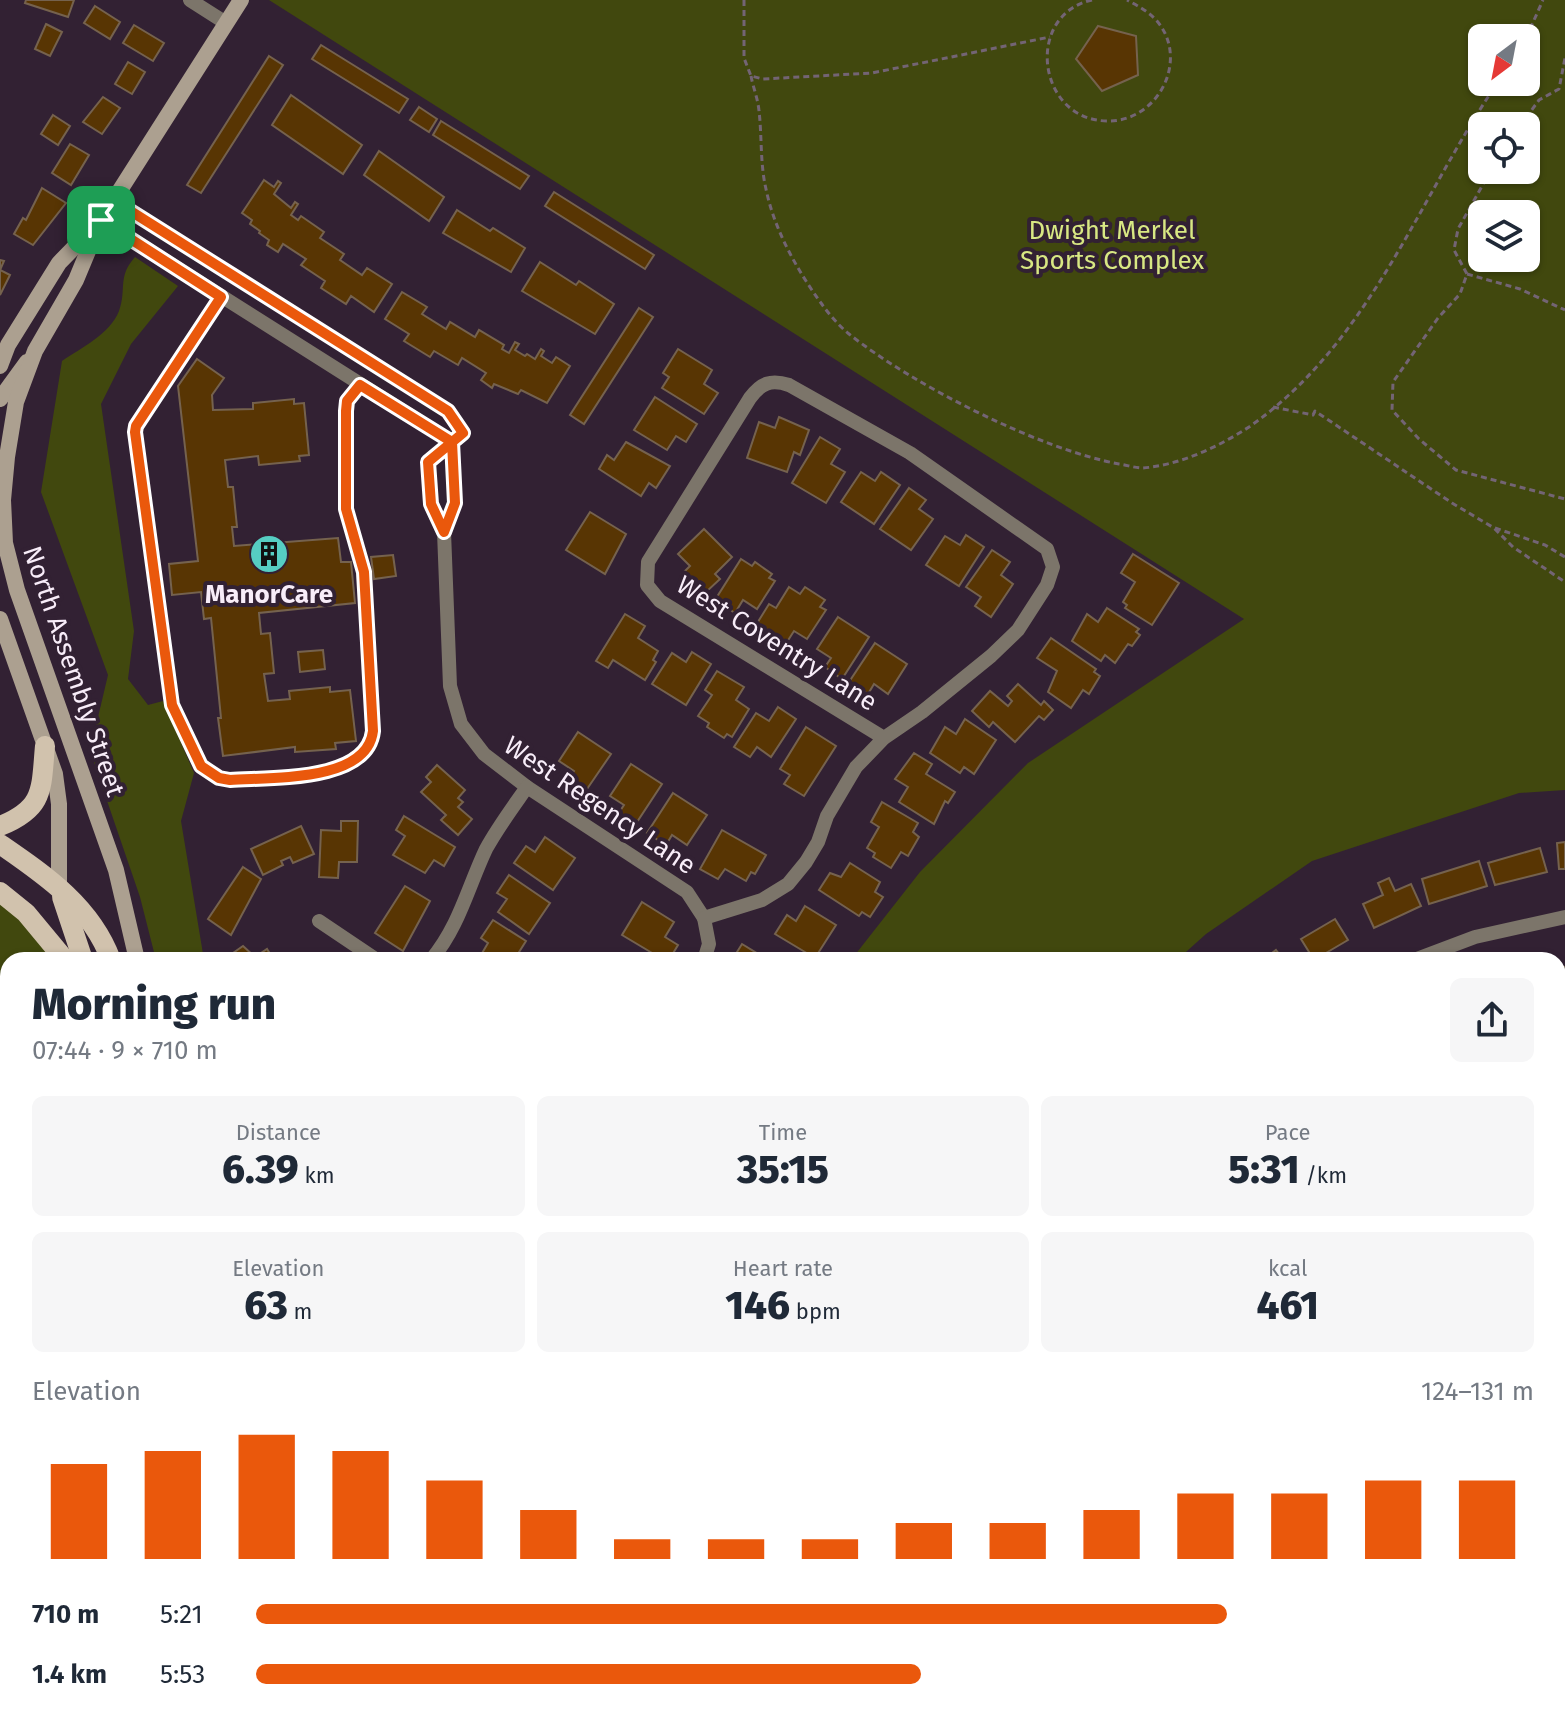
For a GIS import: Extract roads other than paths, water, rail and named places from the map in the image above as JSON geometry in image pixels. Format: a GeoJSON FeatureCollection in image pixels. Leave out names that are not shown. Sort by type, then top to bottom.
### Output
{"type":"FeatureCollection","features":[{"type":"Feature","properties":{"kind":"main road","name":"North Assembly Street"},"geometry":{"type":"LineString","coordinates":[[135,952],[116,870],[17,590],[5,543],[3,500],[7,457],[16,402],[35,351],[76,280],[101,220],[241,0]]}},
{"type":"Feature","properties":{"kind":"main road","name":"North Assembly Street"},"geometry":{"type":"LineString","coordinates":[[0,366],[8,345],[59,263],[101,220]]}},
{"type":"Feature","properties":{"kind":"main road"},"geometry":{"type":"LineString","coordinates":[[0,399],[35,351]]}},
{"type":"Feature","properties":{"kind":"main road","name":"North Assembly Street"},"geometry":{"type":"LineString","coordinates":[[0,619],[55,774],[59,804],[59,885]]}},
{"type":"Feature","properties":{"kind":"main road"},"geometry":{"type":"LineString","coordinates":[[0,826],[20,818],[40,795],[45,746]]}},
{"type":"Feature","properties":{"kind":"main road"},"geometry":{"type":"LineString","coordinates":[[0,844],[59,885],[85,916],[106,952]]}},
{"type":"Feature","properties":{"kind":"main road"},"geometry":{"type":"LineString","coordinates":[[59,885],[80,952]]}},
{"type":"Feature","properties":{"kind":"main road"},"geometry":{"type":"LineString","coordinates":[[0,892],[26,913],[58,952]]}},
{"type":"Feature","properties":{"kind":"street"},"geometry":{"type":"LineString","coordinates":[[190,0],[226,23]]}},
{"type":"Feature","properties":{"kind":"street"},"geometry":{"type":"LineString","coordinates":[[113,200],[448,411],[457,438],[455,503],[444,532]]}},
{"type":"Feature","properties":{"kind":"street"},"geometry":{"type":"LineString","coordinates":[[101,220],[360,385],[457,438]]}},
{"type":"Feature","properties":{"kind":"street"},"geometry":{"type":"LineString","coordinates":[[221,297],[238,279]]}},
{"type":"Feature","properties":{"kind":"street"},"geometry":{"type":"LineString","coordinates":[[360,385],[374,364]]}},
{"type":"Feature","properties":{"kind":"street","name":"West Coventry Lane"},"geometry":{"type":"LineString","coordinates":[[767,382],[789,385],[910,453],[1047,549],[1053,567],[1047,585],[1018,630],[922,712],[884,738],[660,601],[647,585],[648,562],[750,398],[767,382]]}},
{"type":"Feature","properties":{"kind":"street"},"geometry":{"type":"LineString","coordinates":[[444,532],[431,504],[428,462],[457,438]]}},
{"type":"Feature","properties":{"kind":"street","name":"West Regency Lane"},"geometry":{"type":"LineString","coordinates":[[444,532],[450,686],[461,724],[484,754],[527,787],[687,892],[704,918]]}},
{"type":"Feature","properties":{"kind":"street"},"geometry":{"type":"LineString","coordinates":[[706,952],[709,944],[704,918],[762,900],[788,884],[818,842],[827,816],[856,767],[884,738]]}},
{"type":"Feature","properties":{"kind":"street"},"geometry":{"type":"LineString","coordinates":[[436,952],[456,923],[485,852],[527,787]]}},
{"type":"Feature","properties":{"kind":"street"},"geometry":{"type":"LineString","coordinates":[[1435,952],[1475,937],[1565,917]]}},
{"type":"Feature","properties":{"kind":"street"},"geometry":{"type":"LineString","coordinates":[[319,921],[365,952]]}},
{"type":"Feature","properties":{"kind":"lane"},"geometry":{"type":"LineString","coordinates":[[221,297],[135,432],[172,705],[201,766],[219,778],[230,780],[329,773],[361,756],[372,741],[364,572],[346,509],[347,401],[360,385]]}},
{"type":"Feature","properties":{"kind":"place","name":"ManorCare"},"geometry":{"type":"Point","coordinates":[269,554]}},
{"type":"Feature","properties":{"kind":"park label","name":"Dwight Merkel Sports Complex"},"geometry":{"type":"Point","coordinates":[1112,245]}}]}
